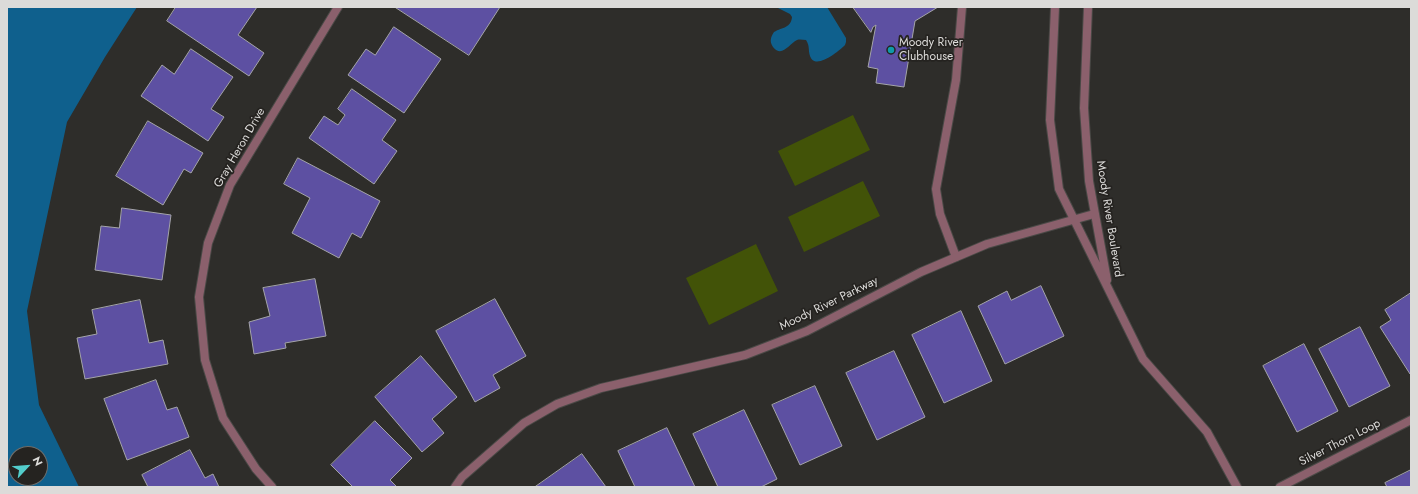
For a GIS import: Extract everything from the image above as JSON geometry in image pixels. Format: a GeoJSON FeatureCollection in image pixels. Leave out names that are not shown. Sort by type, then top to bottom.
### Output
{"type":"FeatureCollection","features":[{"type":"Feature","properties":{"kind":"street","name":"Gray Heron Drive"},"geometry":{"type":"LineString","coordinates":[[272,487],[256,469],[222,418],[205,360],[199,297],[208,243],[230,185],[338,7]]}},
{"type":"Feature","properties":{"kind":"street"},"geometry":{"type":"LineString","coordinates":[[956,257],[940,214],[936,189],[956,80],[962,7]]}},
{"type":"Feature","properties":{"kind":"street","name":"Moody River Boulevard"},"geometry":{"type":"LineString","coordinates":[[1055,7],[1050,120],[1059,189],[1108,291],[1143,359],[1207,432],[1237,487]]}},
{"type":"Feature","properties":{"kind":"street","name":"Moody River Boulevard"},"geometry":{"type":"LineString","coordinates":[[1088,7],[1084,108],[1088,181],[1108,291]]}},
{"type":"Feature","properties":{"kind":"street","name":"Moody River Parkway"},"geometry":{"type":"LineString","coordinates":[[455,487],[462,477],[524,423],[557,404],[601,388],[745,355],[807,331],[921,272],[987,244],[1094,214]]}},
{"type":"Feature","properties":{"kind":"street","name":"Silver Thorn Loop"},"geometry":{"type":"LineString","coordinates":[[1280,487],[1411,420]]}},
{"type":"Feature","properties":{"kind":"green space"},"geometry":{"type":"Polygon","coordinates":[[[853,115],[870,150],[795,186],[778,151],[853,115]]]}},
{"type":"Feature","properties":{"kind":"green space"},"geometry":{"type":"Polygon","coordinates":[[[863,181],[880,216],[804,252],[788,217],[863,181]]]}},
{"type":"Feature","properties":{"kind":"green space"},"geometry":{"type":"Polygon","coordinates":[[[756,244],[778,291],[709,325],[686,278],[756,244]]]}},
{"type":"Feature","properties":{"kind":"water"},"geometry":{"type":"Polygon","coordinates":[[[7,7],[137,7],[105,57],[67,122],[27,311],[39,405],[79,487],[7,487],[7,7]]]}},
{"type":"Feature","properties":{"kind":"water"},"geometry":{"type":"Polygon","coordinates":[[[776,7],[827,7],[846,38],[845,45],[822,61],[813,60],[810,56],[806,40],[797,40],[782,51],[776,50],[771,43],[772,36],[774,32],[786,27],[790,23],[792,17],[790,14],[776,7]]]}},
{"type":"Feature","properties":{"kind":"building"},"geometry":{"type":"Polygon","coordinates":[[[176,7],[257,7],[238,35],[264,53],[249,76],[167,21],[176,7]]]}},
{"type":"Feature","properties":{"kind":"building"},"geometry":{"type":"Polygon","coordinates":[[[395,7],[500,7],[469,55],[395,7]]]}},
{"type":"Feature","properties":{"kind":"building","name":"Moody River Clubhouse"},"geometry":{"type":"Polygon","coordinates":[[[853,7],[938,7],[915,21],[904,87],[876,83],[878,69],[868,67],[876,25],[873,27],[871,32],[853,7]]]}},
{"type":"Feature","properties":{"kind":"building"},"geometry":{"type":"Polygon","coordinates":[[[394,27],[441,59],[404,113],[348,75],[366,49],[375,55],[394,27]]]}},
{"type":"Feature","properties":{"kind":"building"},"geometry":{"type":"Polygon","coordinates":[[[191,49],[233,77],[211,109],[224,117],[208,141],[141,96],[162,65],[174,74],[191,49]]]}},
{"type":"Feature","properties":{"kind":"building"},"geometry":{"type":"Polygon","coordinates":[[[352,89],[396,120],[382,140],[397,151],[374,184],[309,138],[324,116],[338,125],[345,115],[338,109],[352,89]]]}},
{"type":"Feature","properties":{"kind":"building"},"geometry":{"type":"Polygon","coordinates":[[[148,121],[203,153],[191,173],[184,169],[163,205],[116,176],[148,121]]]}},
{"type":"Feature","properties":{"kind":"building"},"geometry":{"type":"Polygon","coordinates":[[[298,158],[380,201],[361,238],[352,233],[339,258],[292,233],[310,198],[284,184],[298,158]]]}},
{"type":"Feature","properties":{"kind":"building"},"geometry":{"type":"Polygon","coordinates":[[[122,208],[171,215],[162,280],[95,270],[101,226],[119,228],[122,208]]]}},
{"type":"Feature","properties":{"kind":"building"},"geometry":{"type":"Polygon","coordinates":[[[315,279],[326,336],[285,343],[286,348],[254,354],[249,322],[270,316],[263,288],[315,279]]]}},
{"type":"Feature","properties":{"kind":"building"},"geometry":{"type":"Polygon","coordinates":[[[1041,286],[1064,336],[1005,364],[978,306],[1007,291],[1011,300],[1041,286]]]}},
{"type":"Feature","properties":{"kind":"building"},"geometry":{"type":"Polygon","coordinates":[[[1411,293],[1410,374],[1380,327],[1391,320],[1385,310],[1411,293]]]}},
{"type":"Feature","properties":{"kind":"building"},"geometry":{"type":"Polygon","coordinates":[[[495,299],[526,356],[493,375],[500,388],[475,402],[436,331],[495,299]]]}},
{"type":"Feature","properties":{"kind":"building"},"geometry":{"type":"Polygon","coordinates":[[[140,300],[149,343],[163,340],[168,364],[85,379],[77,338],[97,334],[92,310],[140,300]]]}},
{"type":"Feature","properties":{"kind":"building"},"geometry":{"type":"Polygon","coordinates":[[[961,311],[992,381],[944,403],[912,335],[961,311]]]}},
{"type":"Feature","properties":{"kind":"building"},"geometry":{"type":"Polygon","coordinates":[[[1360,327],[1390,386],[1349,407],[1319,349],[1360,327]]]}},
{"type":"Feature","properties":{"kind":"building"},"geometry":{"type":"Polygon","coordinates":[[[1304,344],[1338,411],[1297,432],[1263,366],[1304,344]]]}},
{"type":"Feature","properties":{"kind":"building"},"geometry":{"type":"Polygon","coordinates":[[[894,351],[925,417],[877,440],[846,373],[894,351]]]}},
{"type":"Feature","properties":{"kind":"building"},"geometry":{"type":"Polygon","coordinates":[[[421,356],[457,397],[432,419],[444,433],[422,452],[375,397],[421,356]]]}},
{"type":"Feature","properties":{"kind":"building"},"geometry":{"type":"Polygon","coordinates":[[[156,380],[167,410],[177,407],[189,437],[127,460],[104,399],[156,380]]]}},
{"type":"Feature","properties":{"kind":"building"},"geometry":{"type":"Polygon","coordinates":[[[815,386],[842,446],[800,465],[772,405],[815,386]]]}},
{"type":"Feature","properties":{"kind":"building"},"geometry":{"type":"Polygon","coordinates":[[[744,410],[777,479],[761,487],[718,487],[693,434],[744,410]]]}},
{"type":"Feature","properties":{"kind":"building"},"geometry":{"type":"Polygon","coordinates":[[[375,421],[412,458],[390,480],[397,487],[353,487],[331,465],[375,421]]]}},
{"type":"Feature","properties":{"kind":"building"},"geometry":{"type":"Polygon","coordinates":[[[667,428],[695,487],[635,487],[618,451],[667,428]]]}},
{"type":"Feature","properties":{"kind":"building"},"geometry":{"type":"Polygon","coordinates":[[[190,450],[205,478],[213,474],[219,487],[148,487],[142,475],[190,450]]]}},
{"type":"Feature","properties":{"kind":"building"},"geometry":{"type":"Polygon","coordinates":[[[582,454],[606,487],[535,487],[582,454]]]}},
{"type":"Feature","properties":{"kind":"building"},"geometry":{"type":"Polygon","coordinates":[[[1411,470],[1411,487],[1387,487],[1385,483],[1411,470]]]}},
{"type":"Feature","properties":{"kind":"place","name":"Moody River Clubhouse"},"geometry":{"type":"Point","coordinates":[891,50]}}]}
